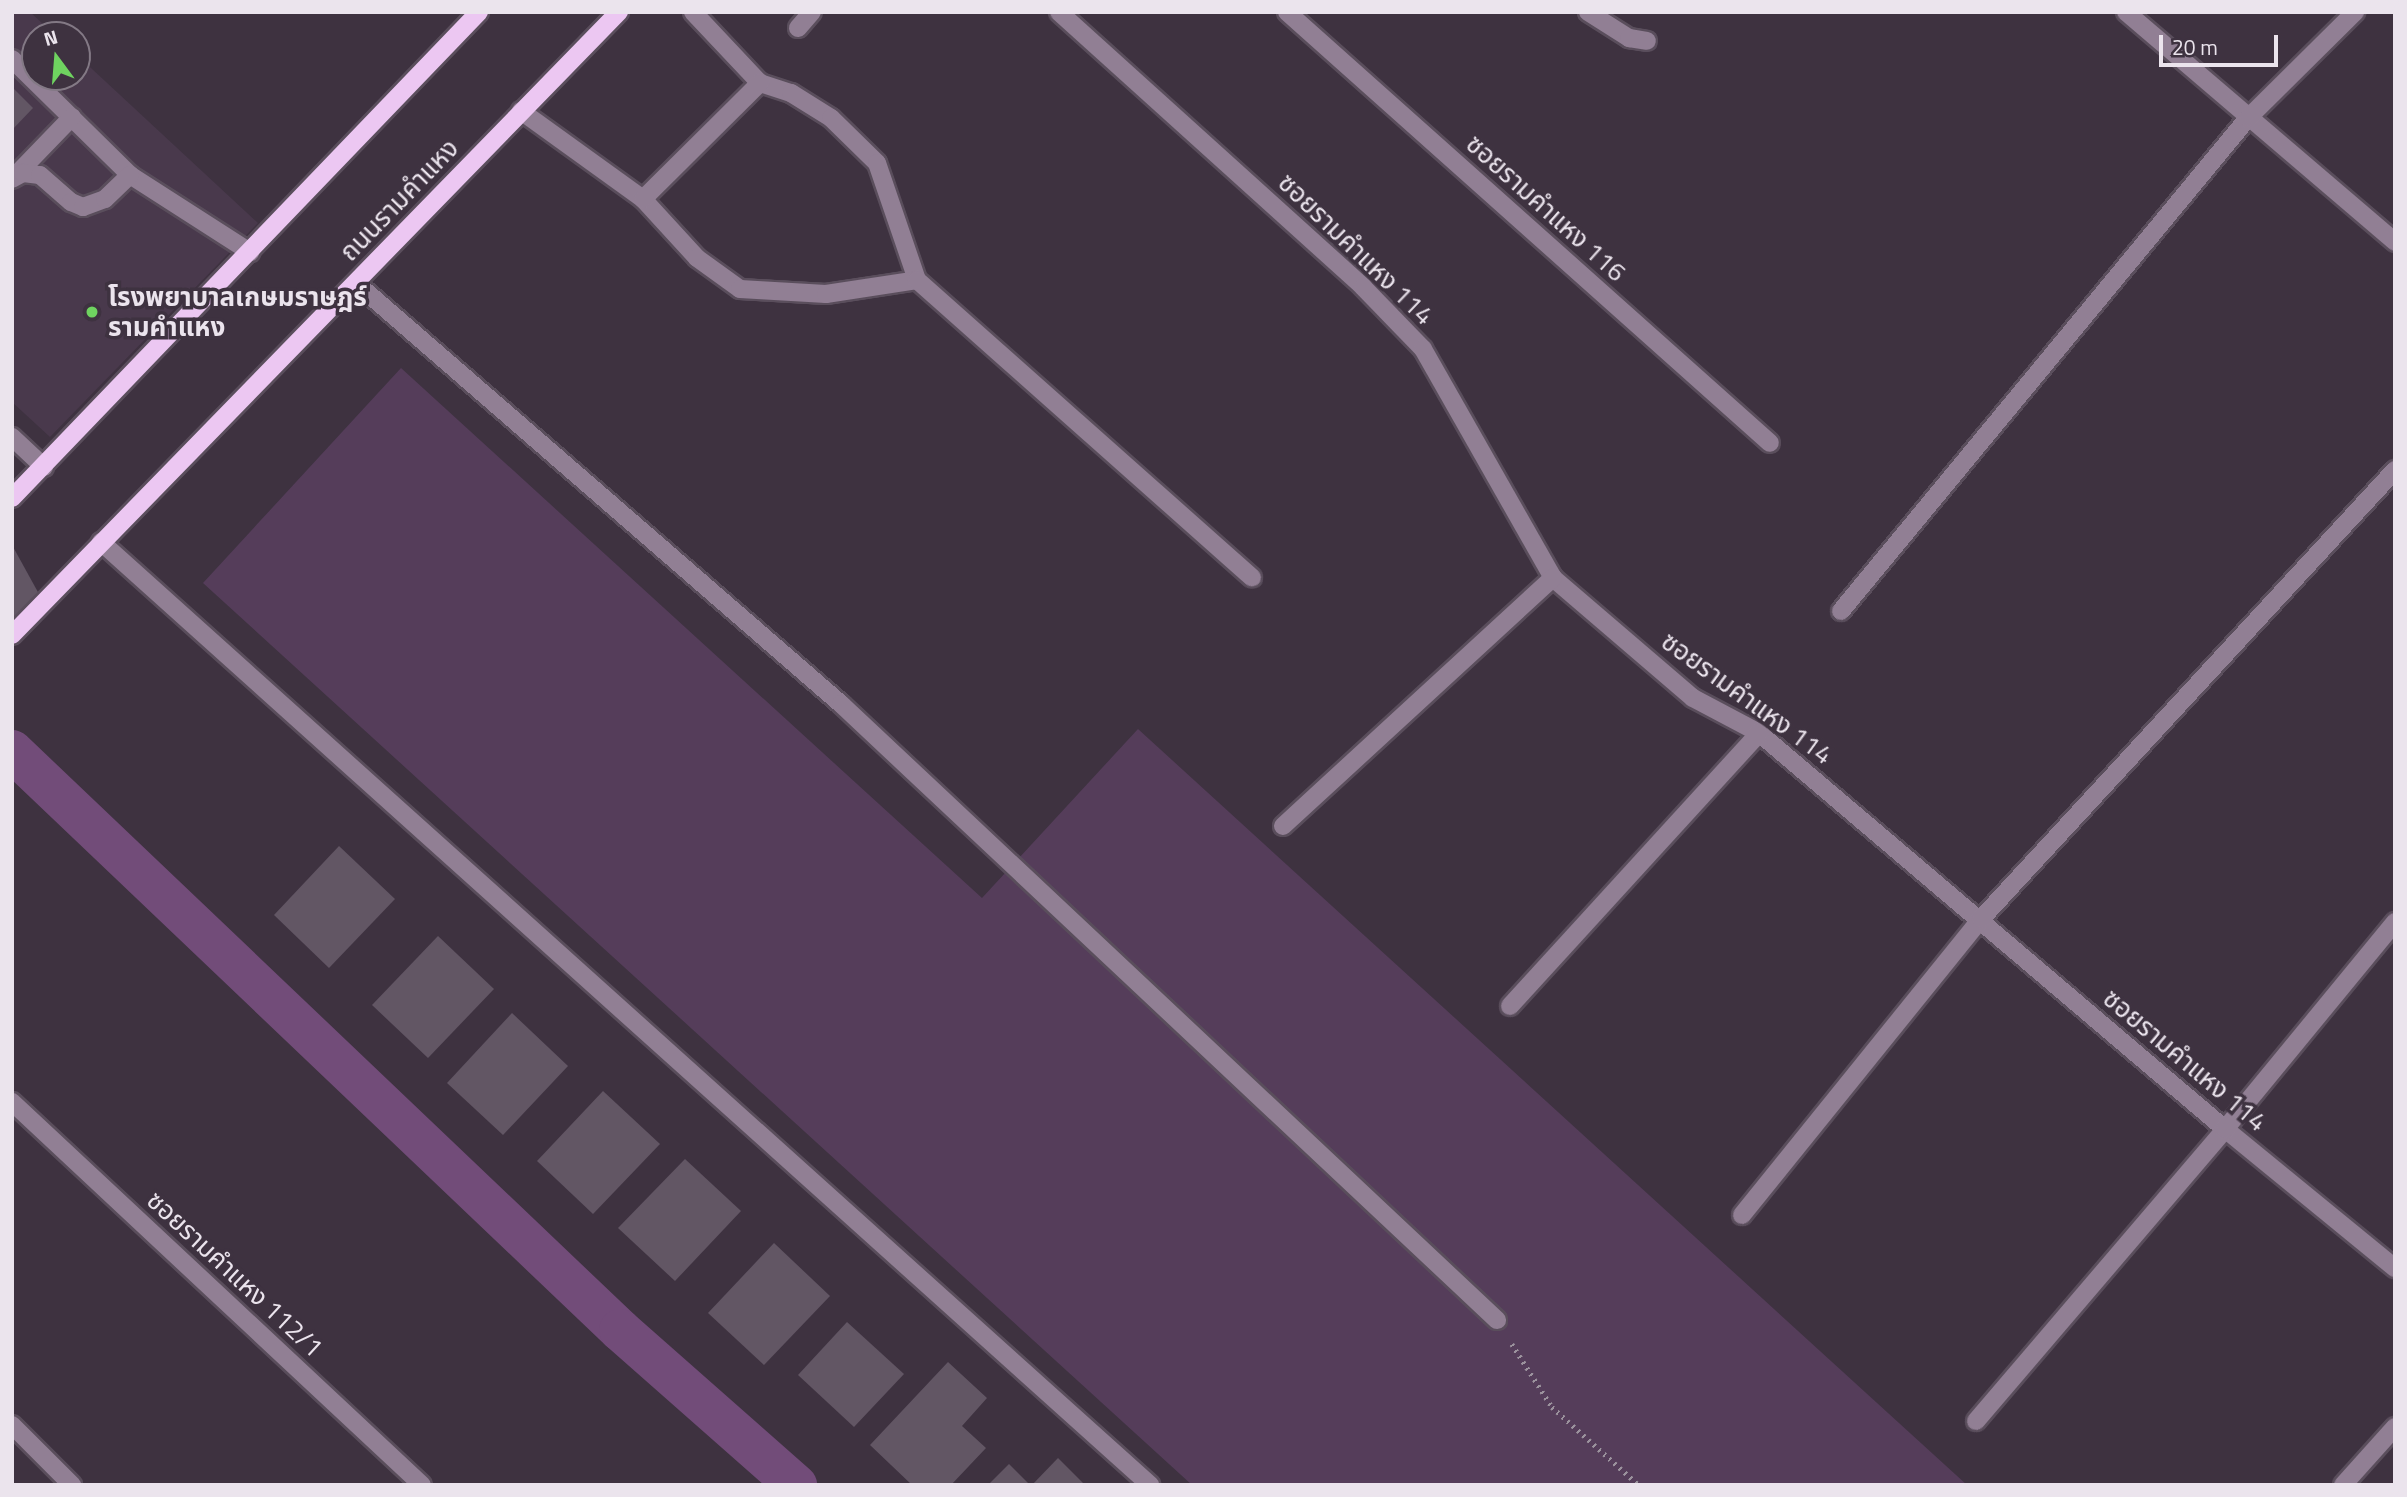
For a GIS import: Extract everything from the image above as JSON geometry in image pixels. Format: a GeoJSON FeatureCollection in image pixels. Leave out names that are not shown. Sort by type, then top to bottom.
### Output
{"type":"FeatureCollection","features":[{"type":"Feature","properties":{"kind":"main road"},"geometry":{"type":"LineString","coordinates":[[12,498],[479,12]]}},
{"type":"Feature","properties":{"kind":"main road","name":"ถนนรามคำแหง"},"geometry":{"type":"LineString","coordinates":[[12,635],[619,12]]}},
{"type":"Feature","properties":{"kind":"street"},"geometry":{"type":"LineString","coordinates":[[693,12],[760,82],[790,93],[831,118],[877,163],[917,280],[1252,577]]}},
{"type":"Feature","properties":{"kind":"street"},"geometry":{"type":"LineString","coordinates":[[798,27],[813,12]]}},
{"type":"Feature","properties":{"kind":"street","name":"ซอยรามคำแหง 114"},"geometry":{"type":"LineString","coordinates":[[1059,12],[1363,287],[1423,349],[1553,578],[1693,698],[1759,733],[2225,1129],[2395,1268]]}},
{"type":"Feature","properties":{"kind":"street","name":"ซอยรามคำแหง 116"},"geometry":{"type":"LineString","coordinates":[[1287,12],[1770,443]]}},
{"type":"Feature","properties":{"kind":"street"},"geometry":{"type":"LineString","coordinates":[[1588,12],[1629,38],[1647,41]]}},
{"type":"Feature","properties":{"kind":"street"},"geometry":{"type":"LineString","coordinates":[[2126,12],[2395,242]]}},
{"type":"Feature","properties":{"kind":"street"},"geometry":{"type":"LineString","coordinates":[[1841,611],[2248,118],[2355,12]]}},
{"type":"Feature","properties":{"kind":"street"},"geometry":{"type":"LineString","coordinates":[[12,59],[130,175],[250,252]]}},
{"type":"Feature","properties":{"kind":"street"},"geometry":{"type":"LineString","coordinates":[[643,199],[760,82]]}},
{"type":"Feature","properties":{"kind":"street"},"geometry":{"type":"LineString","coordinates":[[521,111],[643,199],[697,258],[740,289],[826,294],[917,280]]}},
{"type":"Feature","properties":{"kind":"street"},"geometry":{"type":"LineString","coordinates":[[13,179],[72,117]]}},
{"type":"Feature","properties":{"kind":"street"},"geometry":{"type":"LineString","coordinates":[[13,179],[23,173],[40,175],[71,202],[83,207],[105,200],[130,175]]}},
{"type":"Feature","properties":{"kind":"street"},"geometry":{"type":"LineString","coordinates":[[356,283],[841,704],[1497,1320]]}},
{"type":"Feature","properties":{"kind":"street"},"geometry":{"type":"LineString","coordinates":[[12,438],[44,467]]}},
{"type":"Feature","properties":{"kind":"street"},"geometry":{"type":"LineString","coordinates":[[1742,1215],[1981,919],[2395,470]]}},
{"type":"Feature","properties":{"kind":"street"},"geometry":{"type":"LineString","coordinates":[[101,542],[1150,1485]]}},
{"type":"Feature","properties":{"kind":"street"},"geometry":{"type":"LineString","coordinates":[[1283,826],[1553,578]]}},
{"type":"Feature","properties":{"kind":"street"},"geometry":{"type":"LineString","coordinates":[[1510,1006],[1759,733]]}},
{"type":"Feature","properties":{"kind":"street"},"geometry":{"type":"LineString","coordinates":[[1976,1421],[2225,1129],[2395,922]]}},
{"type":"Feature","properties":{"kind":"street","name":"ซอยรามคำแหง 112/1"},"geometry":{"type":"LineString","coordinates":[[12,1102],[422,1485]]}},
{"type":"Feature","properties":{"kind":"street"},"geometry":{"type":"LineString","coordinates":[[12,1425],[72,1485]]}},
{"type":"Feature","properties":{"kind":"street"},"geometry":{"type":"LineString","coordinates":[[2343,1485],[2395,1427]]}},
{"type":"Feature","properties":{"kind":"path"},"geometry":{"type":"LineString","coordinates":[[1497,1320],[1552,1407],[1639,1485]]}},
{"type":"Feature","properties":{"kind":"shaded area","name":"โรงพยาบาลเกษมราษฎร์ รามคำแหง"},"geometry":{"type":"Polygon","coordinates":[[[12,12],[30,12],[40,21],[21,21],[21,91],[91,91],[91,68],[258,223],[50,437],[12,402],[12,12]]]}},
{"type":"Feature","properties":{"kind":"shaded area"},"geometry":{"type":"Polygon","coordinates":[[[401,368],[982,898],[1138,729],[1967,1485],[1192,1485],[203,583],[401,368]]]}},
{"type":"Feature","properties":{"kind":"building"},"geometry":{"type":"Polygon","coordinates":[[[12,87],[33,108],[12,130],[12,87]]]}},
{"type":"Feature","properties":{"kind":"building"},"geometry":{"type":"Polygon","coordinates":[[[12,545],[39,594],[12,622],[12,545]]]}},
{"type":"Feature","properties":{"kind":"building"},"geometry":{"type":"Polygon","coordinates":[[[339,846],[395,899],[329,968],[274,915],[339,846]]]}},
{"type":"Feature","properties":{"kind":"building"},"geometry":{"type":"Polygon","coordinates":[[[438,936],[494,989],[428,1058],[372,1005],[438,936]]]}},
{"type":"Feature","properties":{"kind":"building"},"geometry":{"type":"Polygon","coordinates":[[[512,1013],[568,1066],[503,1135],[447,1083],[512,1013]]]}},
{"type":"Feature","properties":{"kind":"building"},"geometry":{"type":"Polygon","coordinates":[[[603,1091],[660,1144],[593,1214],[537,1161],[603,1091]]]}},
{"type":"Feature","properties":{"kind":"building"},"geometry":{"type":"Polygon","coordinates":[[[685,1159],[741,1211],[675,1281],[618,1228],[685,1159]]]}},
{"type":"Feature","properties":{"kind":"building"},"geometry":{"type":"Polygon","coordinates":[[[774,1243],[830,1296],[764,1365],[708,1313],[774,1243]]]}},
{"type":"Feature","properties":{"kind":"building"},"geometry":{"type":"Polygon","coordinates":[[[847,1322],[904,1374],[854,1427],[798,1375],[847,1322]]]}},
{"type":"Feature","properties":{"kind":"building"},"geometry":{"type":"Polygon","coordinates":[[[948,1362],[987,1398],[962,1426],[986,1448],[951,1485],[912,1485],[870,1445],[948,1362]]]}},
{"type":"Feature","properties":{"kind":"building"},"geometry":{"type":"Polygon","coordinates":[[[1058,1458],[1085,1485],[1032,1485],[1058,1458]]]}},
{"type":"Feature","properties":{"kind":"building"},"geometry":{"type":"Polygon","coordinates":[[[1009,1464],[1030,1485],[988,1485],[1009,1464]]]}},
{"type":"Feature","properties":{"kind":"waterway"},"geometry":{"type":"LineString","coordinates":[[12,751],[620,1330],[796,1485]]}},
{"type":"Feature","properties":{"kind":"place","name":"โรงพยาบาลเกษมราษฎร์ รามคำแหง"},"geometry":{"type":"Point","coordinates":[92,312]}}]}
